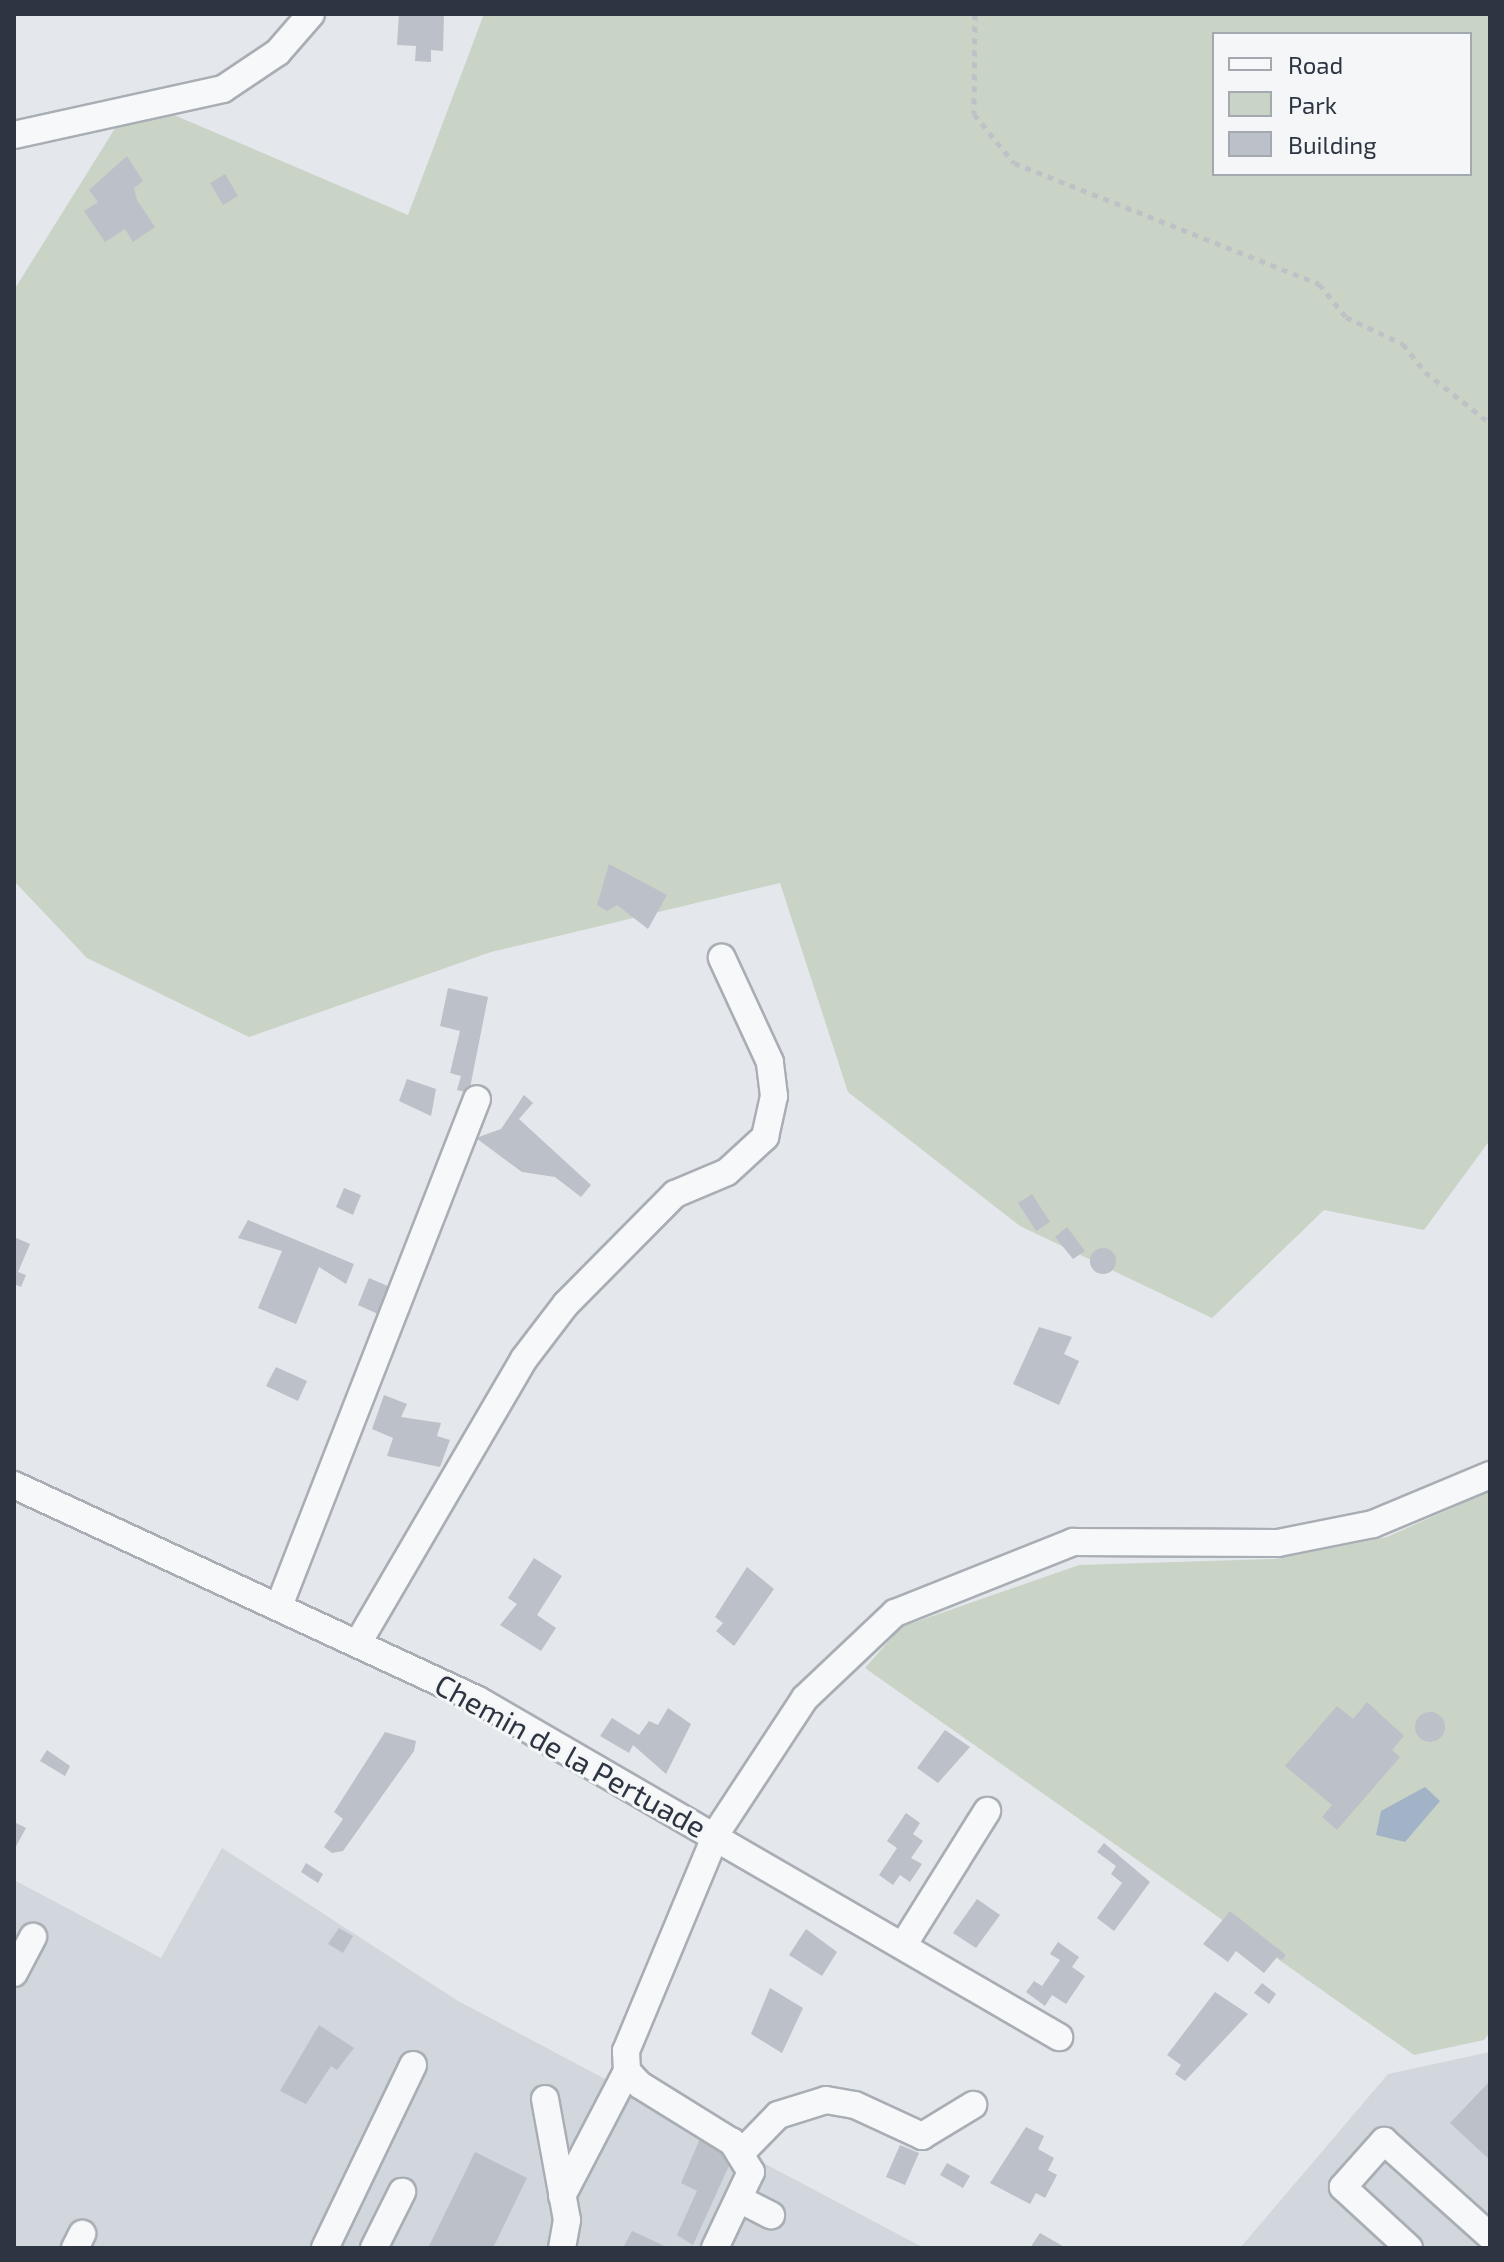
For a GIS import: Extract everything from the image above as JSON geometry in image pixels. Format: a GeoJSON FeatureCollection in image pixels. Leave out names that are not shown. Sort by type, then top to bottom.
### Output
{"type":"FeatureCollection","features":[{"type":"Feature","properties":{"kind":"street"},"geometry":{"type":"LineString","coordinates":[[14,135],[223,89],[278,52],[311,14]]}},
{"type":"Feature","properties":{"kind":"street"},"geometry":{"type":"LineString","coordinates":[[358,1643],[516,1372],[566,1304],[675,1194],[727,1172],[765,1137],[774,1096],[770,1062],[722,958]]}},
{"type":"Feature","properties":{"kind":"street"},"geometry":{"type":"LineString","coordinates":[[279,1606],[477,1099]]}},
{"type":"Feature","properties":{"kind":"street"},"geometry":{"type":"LineString","coordinates":[[1059,2037],[717,1832],[805,1698],[895,1613],[1073,1542],[1278,1543],[1373,1524],[1490,1475]]}},
{"type":"Feature","properties":{"kind":"street","name":"Chemin de la Pertuade"},"geometry":{"type":"LineString","coordinates":[[14,1485],[478,1700],[690,1826],[717,1832],[709,1866],[634,2024],[627,2071],[562,2196]]}},
{"type":"Feature","properties":{"kind":"street"},"geometry":{"type":"LineString","coordinates":[[904,1944],[987,1811]]}},
{"type":"Feature","properties":{"kind":"street"},"geometry":{"type":"LineString","coordinates":[[14,1973],[33,1937]]}},
{"type":"Feature","properties":{"kind":"street"},"geometry":{"type":"LineString","coordinates":[[325,2248],[413,2065]]}},
{"type":"Feature","properties":{"kind":"street"},"geometry":{"type":"LineString","coordinates":[[627,2071],[740,2154],[751,2172],[715,2248]]}},
{"type":"Feature","properties":{"kind":"street"},"geometry":{"type":"LineString","coordinates":[[545,2099],[562,2196],[562,2248]]}},
{"type":"Feature","properties":{"kind":"street"},"geometry":{"type":"LineString","coordinates":[[740,2154],[778,2115],[826,2100],[855,2105],[922,2136],[973,2105]]}},
{"type":"Feature","properties":{"kind":"street"},"geometry":{"type":"LineString","coordinates":[[1409,2248],[1343,2187],[1384,2141],[1490,2236]]}},
{"type":"Feature","properties":{"kind":"street"},"geometry":{"type":"LineString","coordinates":[[374,2248],[402,2192]]}},
{"type":"Feature","properties":{"kind":"street"},"geometry":{"type":"LineString","coordinates":[[739,2199],[771,2215]]}},
{"type":"Feature","properties":{"kind":"path"},"geometry":{"type":"LineString","coordinates":[[975,14],[974,114],[1014,163],[1319,284],[1346,317],[1403,344],[1425,372],[1490,423]]}},
{"type":"Feature","properties":{"kind":"shaded area"},"geometry":{"type":"Polygon","coordinates":[[[222,1848],[458,2001],[924,2248],[14,2248],[14,1880],[161,1958],[222,1848]]]}},
{"type":"Feature","properties":{"kind":"shaded area"},"geometry":{"type":"Polygon","coordinates":[[[1490,2052],[1490,2248],[1240,2248],[1388,2074],[1490,2052]]]}},
{"type":"Feature","properties":{"kind":"green space"},"geometry":{"type":"Polygon","coordinates":[[[484,14],[1490,14],[1490,1140],[1424,1230],[1324,1210],[1212,1318],[1020,1226],[848,1092],[780,883],[491,952],[249,1037],[87,958],[14,881],[14,290],[134,98],[408,215],[484,14]]]}},
{"type":"Feature","properties":{"kind":"green space"},"geometry":{"type":"Polygon","coordinates":[[[1490,1491],[1490,2032],[1484,2040],[1414,2055],[865,1668],[901,1627],[1079,1565],[1275,1559],[1387,1537],[1490,1491]]]}},
{"type":"Feature","properties":{"kind":"water"},"geometry":{"type":"Polygon","coordinates":[[[1425,1787],[1440,1801],[1405,1842],[1376,1835],[1381,1811],[1425,1787]]]}},
{"type":"Feature","properties":{"kind":"building"},"geometry":{"type":"Polygon","coordinates":[[[399,14],[444,14],[443,51],[431,50],[431,62],[415,61],[416,46],[397,45],[399,14]]]}},
{"type":"Feature","properties":{"kind":"building"},"geometry":{"type":"Polygon","coordinates":[[[127,156],[143,181],[134,188],[137,200],[155,227],[133,242],[125,229],[105,242],[84,211],[98,202],[89,190],[127,156]]]}},
{"type":"Feature","properties":{"kind":"building"},"geometry":{"type":"Polygon","coordinates":[[[225,174],[238,196],[223,205],[210,183],[225,174]]]}},
{"type":"Feature","properties":{"kind":"building"},"geometry":{"type":"Polygon","coordinates":[[[609,864],[667,895],[648,929],[617,905],[607,911],[597,905],[609,864]]]}},
{"type":"Feature","properties":{"kind":"building"},"geometry":{"type":"Polygon","coordinates":[[[448,988],[488,997],[469,1093],[457,1090],[461,1076],[450,1073],[460,1031],[440,1026],[448,988]]]}},
{"type":"Feature","properties":{"kind":"building"},"geometry":{"type":"Polygon","coordinates":[[[407,1079],[436,1089],[431,1116],[399,1101],[407,1079]]]}},
{"type":"Feature","properties":{"kind":"building"},"geometry":{"type":"Polygon","coordinates":[[[524,1095],[533,1103],[519,1119],[591,1185],[581,1197],[555,1177],[522,1172],[476,1138],[501,1129],[524,1095]]]}},
{"type":"Feature","properties":{"kind":"building"},"geometry":{"type":"Polygon","coordinates":[[[344,1188],[361,1195],[353,1215],[336,1207],[344,1188]]]}},
{"type":"Feature","properties":{"kind":"building"},"geometry":{"type":"Polygon","coordinates":[[[1032,1194],[1050,1222],[1036,1231],[1018,1203],[1032,1194]]]}},
{"type":"Feature","properties":{"kind":"building"},"geometry":{"type":"Polygon","coordinates":[[[248,1220],[354,1264],[346,1284],[319,1267],[296,1324],[258,1308],[282,1251],[238,1238],[248,1220]]]}},
{"type":"Feature","properties":{"kind":"building"},"geometry":{"type":"Polygon","coordinates":[[[1067,1227],[1085,1251],[1073,1259],[1055,1237],[1067,1227]]]}},
{"type":"Feature","properties":{"kind":"building"},"geometry":{"type":"Polygon","coordinates":[[[14,1237],[30,1244],[18,1272],[26,1275],[21,1287],[14,1284],[14,1237]]]}},
{"type":"Feature","properties":{"kind":"building"},"geometry":{"type":"Polygon","coordinates":[[[1103,1248],[1112,1252],[1116,1261],[1112,1270],[1103,1274],[1094,1270],[1090,1261],[1094,1252],[1103,1248]]]}},
{"type":"Feature","properties":{"kind":"building"},"geometry":{"type":"Polygon","coordinates":[[[369,1278],[390,1287],[378,1314],[358,1305],[369,1278]]]}},
{"type":"Feature","properties":{"kind":"building"},"geometry":{"type":"Polygon","coordinates":[[[1039,1327],[1072,1337],[1064,1354],[1079,1361],[1059,1405],[1013,1384],[1039,1327]]]}},
{"type":"Feature","properties":{"kind":"building"},"geometry":{"type":"Polygon","coordinates":[[[276,1367],[307,1381],[298,1401],[266,1386],[276,1367]]]}},
{"type":"Feature","properties":{"kind":"building"},"geometry":{"type":"Polygon","coordinates":[[[384,1395],[407,1404],[401,1417],[441,1423],[437,1436],[450,1440],[440,1467],[387,1456],[393,1438],[372,1429],[384,1395]]]}},
{"type":"Feature","properties":{"kind":"building"},"geometry":{"type":"Polygon","coordinates":[[[534,1558],[562,1576],[537,1615],[556,1628],[541,1651],[500,1625],[517,1604],[508,1598],[534,1558]]]}},
{"type":"Feature","properties":{"kind":"building"},"geometry":{"type":"Polygon","coordinates":[[[747,1567],[774,1589],[734,1646],[716,1631],[723,1623],[715,1617],[747,1567]]]}},
{"type":"Feature","properties":{"kind":"building"},"geometry":{"type":"Polygon","coordinates":[[[1367,1702],[1404,1736],[1392,1750],[1400,1757],[1337,1830],[1322,1817],[1332,1805],[1285,1766],[1337,1706],[1353,1719],[1367,1702]]]}},
{"type":"Feature","properties":{"kind":"building"},"geometry":{"type":"Polygon","coordinates":[[[668,1708],[691,1724],[666,1774],[633,1745],[629,1753],[600,1736],[612,1718],[639,1735],[649,1721],[658,1725],[668,1708]]]}},
{"type":"Feature","properties":{"kind":"building"},"geometry":{"type":"Polygon","coordinates":[[[1430,1712],[1441,1716],[1445,1727],[1441,1738],[1430,1742],[1419,1738],[1415,1727],[1419,1716],[1430,1712]]]}},
{"type":"Feature","properties":{"kind":"building"},"geometry":{"type":"Polygon","coordinates":[[[945,1730],[970,1747],[938,1783],[917,1768],[945,1730]]]}},
{"type":"Feature","properties":{"kind":"building"},"geometry":{"type":"Polygon","coordinates":[[[385,1732],[416,1741],[414,1751],[343,1851],[332,1853],[324,1847],[343,1819],[334,1812],[385,1732]]]}},
{"type":"Feature","properties":{"kind":"building"},"geometry":{"type":"Polygon","coordinates":[[[47,1750],[70,1766],[65,1776],[40,1761],[47,1750]]]}},
{"type":"Feature","properties":{"kind":"building"},"geometry":{"type":"Polygon","coordinates":[[[906,1813],[920,1823],[913,1834],[923,1841],[911,1858],[922,1864],[910,1882],[900,1875],[893,1885],[879,1875],[897,1848],[887,1841],[906,1813]]]}},
{"type":"Feature","properties":{"kind":"building"},"geometry":{"type":"Polygon","coordinates":[[[14,1822],[26,1828],[14,1850],[14,1822]]]}},
{"type":"Feature","properties":{"kind":"building"},"geometry":{"type":"Polygon","coordinates":[[[1104,1843],[1150,1882],[1114,1931],[1097,1918],[1122,1883],[1111,1874],[1116,1866],[1097,1852],[1104,1843]]]}},
{"type":"Feature","properties":{"kind":"building"},"geometry":{"type":"Polygon","coordinates":[[[306,1863],[323,1874],[318,1883],[301,1872],[306,1863]]]}},
{"type":"Feature","properties":{"kind":"building"},"geometry":{"type":"Polygon","coordinates":[[[977,1899],[1000,1915],[976,1948],[953,1933],[977,1899]]]}},
{"type":"Feature","properties":{"kind":"building"},"geometry":{"type":"Polygon","coordinates":[[[1230,1911],[1286,1955],[1282,1960],[1277,1957],[1264,1973],[1236,1951],[1228,1962],[1203,1944],[1230,1911]]]}},
{"type":"Feature","properties":{"kind":"building"},"geometry":{"type":"Polygon","coordinates":[[[339,1928],[353,1936],[343,1953],[328,1944],[339,1928]]]}},
{"type":"Feature","properties":{"kind":"building"},"geometry":{"type":"Polygon","coordinates":[[[806,1929],[837,1952],[822,1976],[789,1955],[806,1929]]]}},
{"type":"Feature","properties":{"kind":"building"},"geometry":{"type":"Polygon","coordinates":[[[1058,1942],[1079,1957],[1072,1967],[1085,1976],[1066,2004],[1052,1995],[1045,2006],[1026,1992],[1034,1981],[1042,1986],[1060,1960],[1050,1954],[1058,1942]]]}},
{"type":"Feature","properties":{"kind":"building"},"geometry":{"type":"Polygon","coordinates":[[[1262,1983],[1276,1994],[1269,2004],[1254,1993],[1262,1983]]]}},
{"type":"Feature","properties":{"kind":"building"},"geometry":{"type":"Polygon","coordinates":[[[770,1988],[803,2008],[782,2053],[751,2034],[770,1988]]]}},
{"type":"Feature","properties":{"kind":"building"},"geometry":{"type":"Polygon","coordinates":[[[1215,1992],[1248,2014],[1185,2081],[1175,2074],[1181,2065],[1167,2055],[1215,1992]]]}},
{"type":"Feature","properties":{"kind":"building"},"geometry":{"type":"Polygon","coordinates":[[[319,2025],[354,2048],[337,2070],[331,2066],[306,2104],[280,2091],[319,2025]]]}},
{"type":"Feature","properties":{"kind":"building"},"geometry":{"type":"Polygon","coordinates":[[[1490,2081],[1490,2160],[1450,2123],[1490,2081]]]}},
{"type":"Feature","properties":{"kind":"building"},"geometry":{"type":"Polygon","coordinates":[[[1026,2127],[1044,2136],[1038,2149],[1054,2158],[1048,2170],[1057,2175],[1045,2198],[1036,2193],[1030,2204],[990,2183],[1026,2127]]]}},
{"type":"Feature","properties":{"kind":"building"},"geometry":{"type":"Polygon","coordinates":[[[702,2134],[732,2159],[693,2245],[677,2235],[697,2191],[681,2183],[702,2134]]]}},
{"type":"Feature","properties":{"kind":"building"},"geometry":{"type":"Polygon","coordinates":[[[900,2145],[919,2153],[905,2185],[886,2177],[900,2145]]]}},
{"type":"Feature","properties":{"kind":"building"},"geometry":{"type":"Polygon","coordinates":[[[475,2152],[527,2178],[493,2248],[428,2248],[475,2152]]]}},
{"type":"Feature","properties":{"kind":"building"},"geometry":{"type":"Polygon","coordinates":[[[947,2163],[970,2176],[963,2188],[940,2175],[947,2163]]]}},
{"type":"Feature","properties":{"kind":"building"},"geometry":{"type":"Polygon","coordinates":[[[632,2231],[669,2248],[623,2248],[632,2231]]]}},
{"type":"Feature","properties":{"kind":"building"},"geometry":{"type":"Polygon","coordinates":[[[1040,2233],[1066,2248],[1030,2248],[1040,2233]]]}}]}
